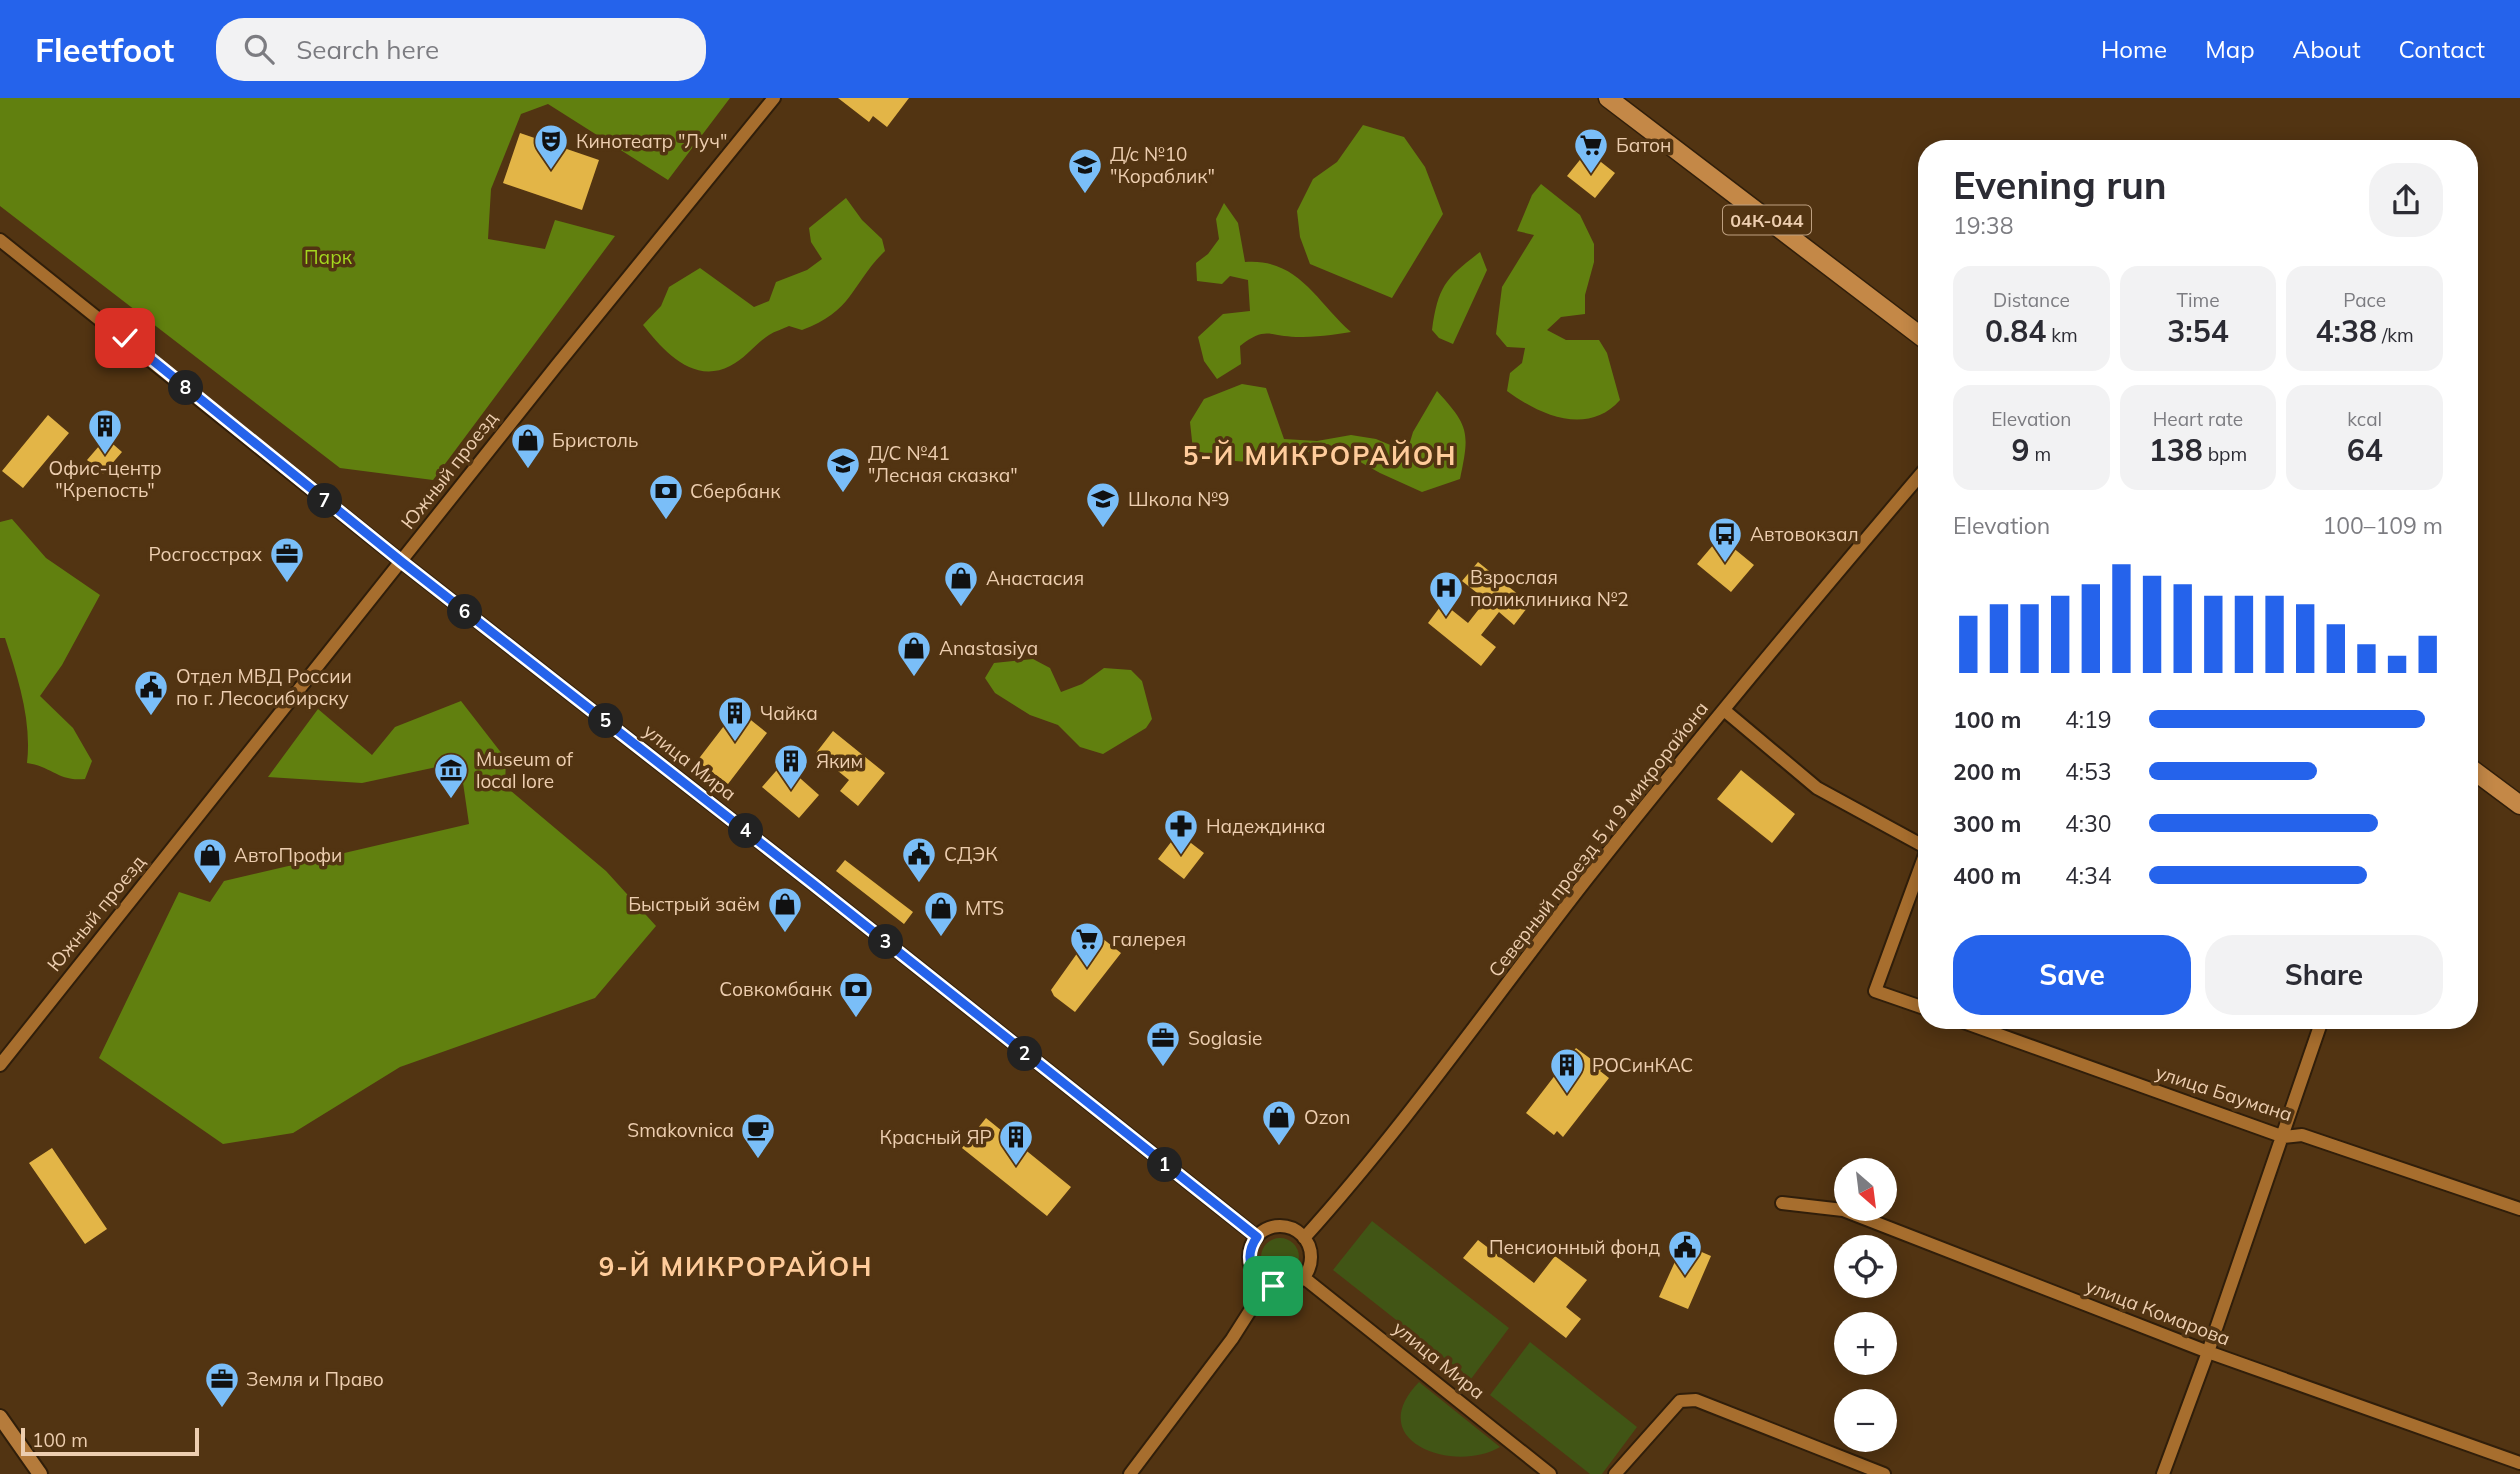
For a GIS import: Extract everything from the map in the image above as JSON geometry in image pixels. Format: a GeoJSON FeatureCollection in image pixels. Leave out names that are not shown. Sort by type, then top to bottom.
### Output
{"type":"FeatureCollection","features":[{"type":"Feature","properties":{"kind":"main road","name":"04К-044"},"geometry":{"type":"LineString","coordinates":[[1608,98],[1918,334]]}},
{"type":"Feature","properties":{"kind":"main road"},"geometry":{"type":"LineString","coordinates":[[2478,774],[2520,804]]}},
{"type":"Feature","properties":{"kind":"street","name":"Южный проезд"},"geometry":{"type":"LineString","coordinates":[[0,1065],[557,365],[774,98]]}},
{"type":"Feature","properties":{"kind":"street","name":"улица Мира"},"geometry":{"type":"LineString","coordinates":[[0,240],[402,562],[812,883],[1257,1237]]}},
{"type":"Feature","properties":{"kind":"street","name":"Северный проезд 5 и 9 микрорайона"},"geometry":{"type":"LineString","coordinates":[[1304,1238],[1352,1184],[1586,881],[1724,710],[1918,478]]}},
{"type":"Feature","properties":{"kind":"street"},"geometry":{"type":"LineString","coordinates":[[1724,710],[1817,788],[1918,843]]}},
{"type":"Feature","properties":{"kind":"street"},"geometry":{"type":"LineString","coordinates":[[1918,873],[1875,991],[1918,1006]]}},
{"type":"Feature","properties":{"kind":"street","name":"улица Баумана"},"geometry":{"type":"LineString","coordinates":[[1983,1029],[2284,1137],[2302,1135],[2520,1209]]}},
{"type":"Feature","properties":{"kind":"street"},"geometry":{"type":"LineString","coordinates":[[2162,1474],[2284,1137],[2319,1029]]}},
{"type":"Feature","properties":{"kind":"street","name":"улица Комарова"},"geometry":{"type":"LineString","coordinates":[[1782,1203],[1843,1210],[2208,1352],[2520,1463]]}},
{"type":"Feature","properties":{"kind":"street"},"geometry":{"type":"LineString","coordinates":[[1281,1226],[1294,1229],[1304,1238],[1311,1258],[1303,1277],[1286,1287],[1267,1284],[1257,1277],[1250,1260],[1251,1248],[1257,1237],[1267,1229],[1281,1226]]}},
{"type":"Feature","properties":{"kind":"street","name":"улица Мира"},"geometry":{"type":"LineString","coordinates":[[1303,1277],[1550,1474]]}},
{"type":"Feature","properties":{"kind":"street"},"geometry":{"type":"LineString","coordinates":[[1130,1474],[1232,1339],[1267,1284]]}},
{"type":"Feature","properties":{"kind":"street"},"geometry":{"type":"LineString","coordinates":[[1615,1474],[1680,1401],[1696,1400],[1884,1474]]}},
{"type":"Feature","properties":{"kind":"street"},"geometry":{"type":"LineString","coordinates":[[0,1417],[40,1474]]}},
{"type":"Feature","properties":{"kind":"green space","name":"Парк"},"geometry":{"type":"Polygon","coordinates":[[[0,98],[730,98],[668,180],[548,104],[521,114],[491,189],[488,239],[545,249],[555,220],[615,236],[433,480],[340,468],[0,206],[0,98]]]}},
{"type":"Feature","properties":{"kind":"green space"},"geometry":{"type":"Polygon","coordinates":[[[1363,125],[1404,137],[1425,167],[1443,214],[1392,298],[1310,264],[1300,237],[1297,211],[1313,179],[1337,162],[1363,125]]]}},
{"type":"Feature","properties":{"kind":"green space"},"geometry":{"type":"Polygon","coordinates":[[[1541,184],[1580,215],[1594,244],[1594,262],[1585,295],[1585,314],[1561,317],[1547,330],[1566,340],[1599,340],[1607,353],[1620,400],[1607,411],[1579,420],[1534,408],[1507,391],[1510,373],[1522,363],[1525,348],[1507,347],[1496,334],[1502,287],[1534,235],[1517,231],[1532,195],[1541,184]]]}},
{"type":"Feature","properties":{"kind":"green space"},"geometry":{"type":"Polygon","coordinates":[[[846,198],[862,220],[882,239],[885,251],[842,305],[819,323],[802,330],[789,326],[776,331],[730,366],[716,371],[691,368],[680,362],[660,345],[643,325],[661,306],[669,287],[700,268],[754,307],[769,301],[776,282],[807,270],[822,259],[811,242],[809,228],[846,198]]]}},
{"type":"Feature","properties":{"kind":"green space"},"geometry":{"type":"Polygon","coordinates":[[[1224,203],[1238,223],[1245,262],[1279,267],[1293,274],[1351,332],[1310,337],[1267,334],[1256,336],[1240,346],[1241,364],[1217,379],[1204,361],[1198,337],[1223,314],[1250,311],[1248,280],[1230,276],[1222,284],[1197,281],[1196,263],[1208,254],[1219,239],[1216,219],[1224,203]]]}},
{"type":"Feature","properties":{"kind":"green space"},"geometry":{"type":"Polygon","coordinates":[[[1480,252],[1487,270],[1453,344],[1439,338],[1432,330],[1437,303],[1445,284],[1480,252]]]}},
{"type":"Feature","properties":{"kind":"green space"},"geometry":{"type":"Polygon","coordinates":[[[1242,384],[1266,388],[1284,439],[1317,441],[1351,435],[1376,439],[1407,452],[1413,432],[1437,391],[1456,413],[1464,430],[1466,440],[1460,479],[1422,492],[1380,473],[1328,444],[1277,464],[1235,461],[1193,450],[1190,422],[1204,399],[1242,384]]]}},
{"type":"Feature","properties":{"kind":"green space"},"geometry":{"type":"Polygon","coordinates":[[[12,519],[46,558],[100,595],[62,665],[40,696],[73,728],[92,761],[85,779],[68,778],[27,763],[28,731],[23,700],[5,638],[0,638],[0,522],[12,519]]]}},
{"type":"Feature","properties":{"kind":"green space"},"geometry":{"type":"Polygon","coordinates":[[[1033,659],[1050,668],[1061,692],[1082,684],[1104,668],[1131,670],[1142,681],[1152,719],[1146,728],[1103,754],[1080,747],[1058,725],[1030,715],[995,693],[985,678],[994,663],[1033,659]]]}},
{"type":"Feature","properties":{"kind":"green space"},"geometry":{"type":"Polygon","coordinates":[[[461,701],[506,759],[505,786],[606,871],[656,926],[595,998],[400,1067],[293,1133],[223,1144],[99,1058],[179,892],[210,902],[224,881],[469,824],[460,762],[362,783],[268,777],[318,709],[372,755],[395,727],[461,701]]]}},
{"type":"Feature","properties":{"kind":"green space"},"geometry":{"type":"Polygon","coordinates":[[[1372,1221],[1509,1328],[1471,1379],[1333,1270],[1372,1221]]]}},
{"type":"Feature","properties":{"kind":"green space"},"geometry":{"type":"Polygon","coordinates":[[[1280,1238],[1293,1244],[1299,1257],[1293,1270],[1280,1276],[1267,1270],[1261,1257],[1267,1244],[1280,1238]]]}},
{"type":"Feature","properties":{"kind":"green space"},"geometry":{"type":"Polygon","coordinates":[[[1530,1342],[1637,1427],[1602,1474],[1590,1474],[1490,1395],[1530,1342]]]}},
{"type":"Feature","properties":{"kind":"green space"},"geometry":{"type":"Polygon","coordinates":[[[1419,1382],[1500,1447],[1481,1454],[1460,1457],[1439,1454],[1421,1447],[1407,1436],[1401,1421],[1404,1403],[1419,1382]]]}},
{"type":"Feature","properties":{"kind":"building"},"geometry":{"type":"Polygon","coordinates":[[[838,98],[909,98],[887,127],[873,116],[869,122],[838,98]]]}},
{"type":"Feature","properties":{"kind":"building","name":"Кинотеатр \"Луч\""},"geometry":{"type":"Polygon","coordinates":[[[520,133],[599,160],[582,210],[503,183],[520,133]]]}},
{"type":"Feature","properties":{"kind":"building","name":"Батон"},"geometry":{"type":"Polygon","coordinates":[[[1587,151],[1615,173],[1595,198],[1567,176],[1587,151]]]}},
{"type":"Feature","properties":{"kind":"building"},"geometry":{"type":"Polygon","coordinates":[[[48,415],[69,433],[23,488],[2,471],[48,415]]]}},
{"type":"Feature","properties":{"kind":"building","name":"Офис-центр \"Крепость\""},"geometry":{"type":"Polygon","coordinates":[[[106,438],[122,452],[103,474],[87,460],[106,438]]]}},
{"type":"Feature","properties":{"kind":"building","name":"Автовокзал"},"geometry":{"type":"Polygon","coordinates":[[[1720,537],[1754,565],[1731,592],[1697,564],[1720,537]]]}},
{"type":"Feature","properties":{"kind":"building","name":"Взрослая поликлиника №2"},"geometry":{"type":"Polygon","coordinates":[[[1478,562],[1530,604],[1514,625],[1499,612],[1481,635],[1496,647],[1481,666],[1428,623],[1443,603],[1468,623],[1486,600],[1462,581],[1478,562]]]}},
{"type":"Feature","properties":{"kind":"building","name":"Чайка"},"geometry":{"type":"Polygon","coordinates":[[[737,709],[767,733],[728,784],[697,761],[737,709]]]}},
{"type":"Feature","properties":{"kind":"building"},"geometry":{"type":"Polygon","coordinates":[[[833,731],[885,773],[858,806],[840,791],[849,780],[816,753],[833,731]]]}},
{"type":"Feature","properties":{"kind":"building","name":"Яким"},"geometry":{"type":"Polygon","coordinates":[[[783,763],[819,795],[799,818],[762,787],[783,763]]]}},
{"type":"Feature","properties":{"kind":"building"},"geometry":{"type":"Polygon","coordinates":[[[1741,770],[1795,814],[1772,843],[1717,799],[1741,770]]]}},
{"type":"Feature","properties":{"kind":"building","name":"Надеждинка"},"geometry":{"type":"Polygon","coordinates":[[[1178,833],[1204,853],[1184,879],[1158,859],[1178,833]]]}},
{"type":"Feature","properties":{"kind":"building"},"geometry":{"type":"Polygon","coordinates":[[[845,860],[913,912],[904,924],[836,871],[845,860]]]}},
{"type":"Feature","properties":{"kind":"building","name":"галерея"},"geometry":{"type":"Polygon","coordinates":[[[1093,931],[1121,953],[1075,1012],[1054,996],[1051,990],[1093,931]]]}},
{"type":"Feature","properties":{"kind":"building","name":"РОСинКАС"},"geometry":{"type":"Polygon","coordinates":[[[1576,1048],[1603,1068],[1600,1071],[1609,1078],[1563,1137],[1557,1131],[1554,1135],[1526,1113],[1576,1048]]]}},
{"type":"Feature","properties":{"kind":"building","name":"Красный ЯР"},"geometry":{"type":"Polygon","coordinates":[[[986,1118],[1071,1187],[1047,1216],[962,1148],[986,1118]]]}},
{"type":"Feature","properties":{"kind":"building"},"geometry":{"type":"Polygon","coordinates":[[[52,1148],[107,1229],[85,1244],[29,1163],[52,1148]]]}},
{"type":"Feature","properties":{"kind":"building"},"geometry":{"type":"Polygon","coordinates":[[[1478,1240],[1534,1283],[1555,1256],[1587,1280],[1566,1307],[1581,1319],[1566,1338],[1463,1258],[1478,1240]]]}},
{"type":"Feature","properties":{"kind":"building","name":"Пенсионный фонд"},"geometry":{"type":"Polygon","coordinates":[[[1683,1244],[1711,1256],[1688,1309],[1659,1297],[1683,1244]]]}},
{"type":"Feature","properties":{"kind":"place","name":"Кинотеатр \"Луч\""},"geometry":{"type":"Point","coordinates":[551,171]}},
{"type":"Feature","properties":{"kind":"place","name":"Батон"},"geometry":{"type":"Point","coordinates":[1591,175]}},
{"type":"Feature","properties":{"kind":"place","name":"Д/с №10 \"Кораблик\""},"geometry":{"type":"Point","coordinates":[1085,195]}},
{"type":"Feature","properties":{"kind":"place","name":"Офис-центр \"Крепость\""},"geometry":{"type":"Point","coordinates":[105,456]}},
{"type":"Feature","properties":{"kind":"place","name":"Бристоль"},"geometry":{"type":"Point","coordinates":[528,470]}},
{"type":"Feature","properties":{"kind":"place","name":"Д/С №41 \"Лесная сказка\""},"geometry":{"type":"Point","coordinates":[843,494]}},
{"type":"Feature","properties":{"kind":"place","name":"Сбербанк"},"geometry":{"type":"Point","coordinates":[666,521]}},
{"type":"Feature","properties":{"kind":"place","name":"Школа №9"},"geometry":{"type":"Point","coordinates":[1103,529]}},
{"type":"Feature","properties":{"kind":"place","name":"Автовокзал"},"geometry":{"type":"Point","coordinates":[1725,564]}},
{"type":"Feature","properties":{"kind":"place","name":"Росгосстрах"},"geometry":{"type":"Point","coordinates":[287,584]}},
{"type":"Feature","properties":{"kind":"place","name":"Анастасия"},"geometry":{"type":"Point","coordinates":[961,608]}},
{"type":"Feature","properties":{"kind":"place","name":"Взрослая поликлиника №2"},"geometry":{"type":"Point","coordinates":[1446,618]}},
{"type":"Feature","properties":{"kind":"place","name":"Anastasiya"},"geometry":{"type":"Point","coordinates":[914,678]}},
{"type":"Feature","properties":{"kind":"place","name":"Отдел МВД России по г. Лесосибирску"},"geometry":{"type":"Point","coordinates":[151,717]}},
{"type":"Feature","properties":{"kind":"place","name":"Чайка"},"geometry":{"type":"Point","coordinates":[735,743]}},
{"type":"Feature","properties":{"kind":"place","name":"Яким"},"geometry":{"type":"Point","coordinates":[791,791]}},
{"type":"Feature","properties":{"kind":"place","name":"Museum of local lore"},"geometry":{"type":"Point","coordinates":[451,800]}},
{"type":"Feature","properties":{"kind":"place","name":"Надеждинка"},"geometry":{"type":"Point","coordinates":[1181,856]}},
{"type":"Feature","properties":{"kind":"place","name":"СДЭК"},"geometry":{"type":"Point","coordinates":[919,884]}},
{"type":"Feature","properties":{"kind":"place","name":"АвтоПрофи"},"geometry":{"type":"Point","coordinates":[210,885]}},
{"type":"Feature","properties":{"kind":"place","name":"Быстрый заём"},"geometry":{"type":"Point","coordinates":[785,934]}},
{"type":"Feature","properties":{"kind":"place","name":"MTS"},"geometry":{"type":"Point","coordinates":[941,938]}},
{"type":"Feature","properties":{"kind":"place","name":"галерея"},"geometry":{"type":"Point","coordinates":[1087,969]}},
{"type":"Feature","properties":{"kind":"place","name":"Совкомбанк"},"geometry":{"type":"Point","coordinates":[856,1019]}},
{"type":"Feature","properties":{"kind":"place","name":"Soglasie"},"geometry":{"type":"Point","coordinates":[1163,1068]}},
{"type":"Feature","properties":{"kind":"place","name":"РОСинКАС"},"geometry":{"type":"Point","coordinates":[1567,1095]}},
{"type":"Feature","properties":{"kind":"place","name":"Ozon"},"geometry":{"type":"Point","coordinates":[1279,1147]}},
{"type":"Feature","properties":{"kind":"place","name":"Smakovnica"},"geometry":{"type":"Point","coordinates":[758,1160]}},
{"type":"Feature","properties":{"kind":"place","name":"Красный ЯР"},"geometry":{"type":"Point","coordinates":[1016,1167]}},
{"type":"Feature","properties":{"kind":"place","name":"Пенсионный фонд"},"geometry":{"type":"Point","coordinates":[1685,1277]}},
{"type":"Feature","properties":{"kind":"place","name":"Земля и Право"},"geometry":{"type":"Point","coordinates":[222,1409]}},
{"type":"Feature","properties":{"kind":"district","name":"5-Й МИКРОРАЙОН"},"geometry":{"type":"Point","coordinates":[1320,455]}},
{"type":"Feature","properties":{"kind":"district","name":"9-Й МИКРОРАЙОН"},"geometry":{"type":"Point","coordinates":[736,1266]}},
{"type":"Feature","properties":{"kind":"route"},"geometry":{"type":"LineString","coordinates":[[125,338],[402,562],[812,883],[1257,1237],[1251,1248],[1251,1266],[1257,1277],[1273,1286]]}}]}
